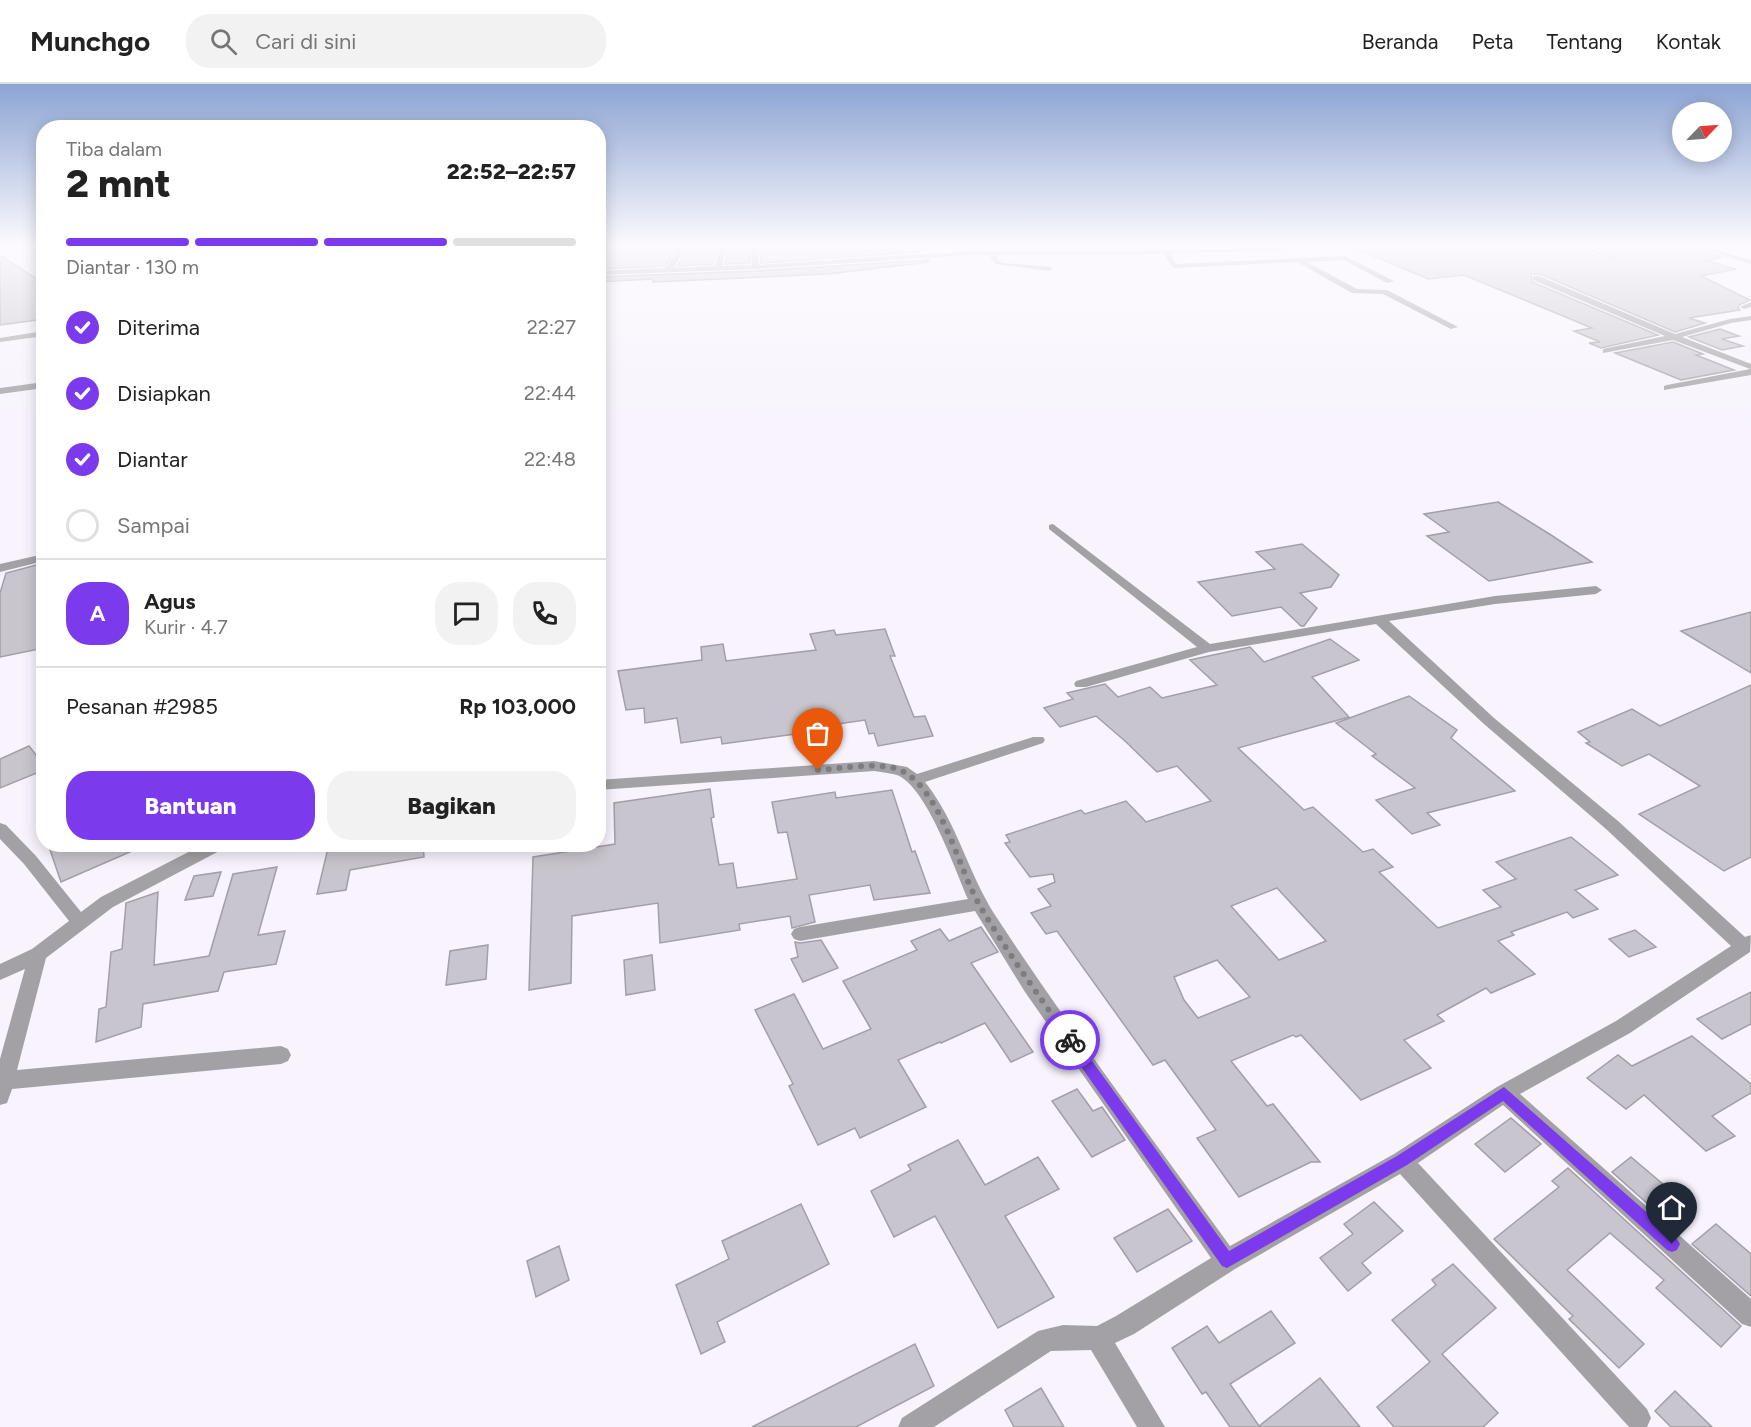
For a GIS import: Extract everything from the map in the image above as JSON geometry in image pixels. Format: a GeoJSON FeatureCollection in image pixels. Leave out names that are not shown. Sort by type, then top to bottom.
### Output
{"type":"FeatureCollection","features":[{"type":"Feature","properties":{"kind":"street"},"geometry":{"type":"LineString","coordinates":[[1419,310],[1454,327]]}},
{"type":"Feature","properties":{"kind":"street"},"geometry":{"type":"LineString","coordinates":[[1610,310],[1751,366]]}},
{"type":"Feature","properties":{"kind":"street"},"geometry":{"type":"LineString","coordinates":[[1606,351],[1751,318]]}},
{"type":"Feature","properties":{"kind":"street"},"geometry":{"type":"LineString","coordinates":[[0,340],[36,334]]}},
{"type":"Feature","properties":{"kind":"street"},"geometry":{"type":"LineString","coordinates":[[1667,388],[1751,372]]}},
{"type":"Feature","properties":{"kind":"street"},"geometry":{"type":"LineString","coordinates":[[0,391],[36,386]]}},
{"type":"Feature","properties":{"kind":"street"},"geometry":{"type":"LineString","coordinates":[[1053,526],[1208,648]]}},
{"type":"Feature","properties":{"kind":"street"},"geometry":{"type":"LineString","coordinates":[[0,568],[36,560]]}},
{"type":"Feature","properties":{"kind":"street"},"geometry":{"type":"LineString","coordinates":[[1082,684],[1208,648],[1495,600],[1596,590]]}},
{"type":"Feature","properties":{"kind":"street"},"geometry":{"type":"LineString","coordinates":[[911,1427],[1047,1340],[1063,1337],[1098,1338],[1125,1325],[1227,1261],[1402,1161],[1504,1093],[1623,1026],[1748,944],[1489,721],[1379,619]]}},
{"type":"Feature","properties":{"kind":"street"},"geometry":{"type":"LineString","coordinates":[[915,780],[1038,740]]}},
{"type":"Feature","properties":{"kind":"street"},"geometry":{"type":"LineString","coordinates":[[606,784],[874,766],[902,771],[915,780],[942,822],[979,904],[1032,987],[1227,1261]]}},
{"type":"Feature","properties":{"kind":"street"},"geometry":{"type":"LineString","coordinates":[[0,829],[30,860],[80,923]]}},
{"type":"Feature","properties":{"kind":"street"},"geometry":{"type":"LineString","coordinates":[[0,972],[38,954],[107,902],[204,852]]}},
{"type":"Feature","properties":{"kind":"street"},"geometry":{"type":"LineString","coordinates":[[800,934],[979,904]]}},
{"type":"Feature","properties":{"kind":"street"},"geometry":{"type":"LineString","coordinates":[[38,954],[1,1086],[281,1055]]}},
{"type":"Feature","properties":{"kind":"street"},"geometry":{"type":"LineString","coordinates":[[1504,1093],[1751,1315]]}},
{"type":"Feature","properties":{"kind":"street"},"geometry":{"type":"LineString","coordinates":[[1402,1161],[1638,1419]]}},
{"type":"Feature","properties":{"kind":"street"},"geometry":{"type":"LineString","coordinates":[[1098,1338],[1152,1427]]}},
{"type":"Feature","properties":{"kind":"building"},"geometry":{"type":"Polygon","coordinates":[[[0,310],[36,310],[36,320],[0,325],[0,310]]]}},
{"type":"Feature","properties":{"kind":"building"},"geometry":{"type":"Polygon","coordinates":[[[1548,310],[1598,310],[1658,335],[1601,348],[1589,343],[1600,342],[1574,331],[1592,328],[1548,310]]]}},
{"type":"Feature","properties":{"kind":"building"},"geometry":{"type":"Polygon","coordinates":[[[1623,310],[1740,310],[1689,318],[1705,323],[1675,332],[1623,310]]]}},
{"type":"Feature","properties":{"kind":"building"},"geometry":{"type":"Polygon","coordinates":[[[1720,329],[1739,336],[1722,339],[1743,346],[1722,350],[1689,337],[1720,329]]]}},
{"type":"Feature","properties":{"kind":"building"},"geometry":{"type":"Polygon","coordinates":[[[1673,342],[1703,354],[1696,355],[1734,370],[1681,380],[1615,353],[1673,342]]]}},
{"type":"Feature","properties":{"kind":"building"},"geometry":{"type":"Polygon","coordinates":[[[1498,502],[1592,562],[1489,581],[1427,536],[1449,532],[1424,514],[1498,502]]]}},
{"type":"Feature","properties":{"kind":"building"},"geometry":{"type":"Polygon","coordinates":[[[1302,544],[1339,575],[1331,587],[1300,593],[1317,608],[1304,626],[1301,626],[1281,607],[1232,616],[1198,582],[1275,569],[1256,552],[1302,544]]]}},
{"type":"Feature","properties":{"kind":"building"},"geometry":{"type":"Polygon","coordinates":[[[36,565],[36,650],[0,657],[0,593],[6,573],[36,565]]]}},
{"type":"Feature","properties":{"kind":"building"},"geometry":{"type":"Polygon","coordinates":[[[1751,612],[1751,673],[1681,631],[1751,612]]]}},
{"type":"Feature","properties":{"kind":"building"},"geometry":{"type":"Polygon","coordinates":[[[885,629],[895,656],[890,656],[914,717],[925,716],[933,736],[878,746],[874,733],[869,734],[865,720],[817,727],[818,731],[722,744],[721,737],[681,743],[677,718],[645,723],[644,708],[626,710],[618,671],[702,660],[701,647],[723,644],[726,661],[816,650],[810,634],[834,630],[836,635],[885,629]]]}},
{"type":"Feature","properties":{"kind":"building"},"geometry":{"type":"Polygon","coordinates":[[[1330,639],[1359,660],[1312,677],[1349,717],[1238,748],[1304,810],[1313,807],[1363,852],[1373,849],[1393,867],[1379,872],[1438,928],[1501,907],[1483,890],[1516,879],[1496,862],[1571,837],[1618,875],[1575,890],[1598,909],[1573,918],[1567,912],[1511,932],[1514,935],[1498,941],[1535,974],[1491,993],[1486,988],[1437,1015],[1444,1021],[1404,1040],[1431,1068],[1361,1100],[1301,1035],[1296,1037],[1293,1035],[1231,1061],[1267,1106],[1273,1104],[1320,1162],[1311,1162],[1239,1197],[1197,1138],[1216,1130],[1165,1060],[1153,1065],[1057,931],[1046,934],[1031,913],[1051,906],[1038,889],[1055,882],[1053,874],[1030,877],[1005,843],[1010,842],[1006,835],[1081,810],[1085,814],[1126,801],[1146,822],[1211,801],[1177,766],[1157,772],[1096,716],[1060,727],[1044,708],[1073,699],[1067,693],[1105,684],[1118,697],[1150,687],[1162,698],[1217,685],[1190,660],[1250,647],[1264,662],[1330,639]],[[1277,888],[1231,906],[1279,960],[1326,941],[1277,888]],[[1217,960],[1174,977],[1184,1000],[1198,1018],[1250,997],[1217,960]]]}},
{"type":"Feature","properties":{"kind":"building"},"geometry":{"type":"Polygon","coordinates":[[[1751,685],[1751,857],[1724,871],[1639,814],[1700,786],[1649,754],[1622,766],[1586,743],[1590,742],[1578,732],[1632,709],[1660,726],[1751,685]]]}},
{"type":"Feature","properties":{"kind":"building"},"geometry":{"type":"Polygon","coordinates":[[[1409,696],[1457,730],[1451,738],[1515,791],[1427,813],[1440,825],[1412,834],[1376,800],[1415,788],[1372,756],[1376,754],[1336,723],[1409,696]]]}},
{"type":"Feature","properties":{"kind":"building"},"geometry":{"type":"Polygon","coordinates":[[[29,746],[36,755],[36,773],[0,788],[0,759],[29,746]]]}},
{"type":"Feature","properties":{"kind":"building"},"geometry":{"type":"Polygon","coordinates":[[[710,789],[714,817],[711,818],[719,865],[733,863],[737,888],[797,879],[787,832],[778,833],[772,802],[835,792],[836,798],[892,790],[912,852],[915,851],[930,893],[874,900],[870,885],[809,895],[815,922],[792,928],[790,916],[739,924],[740,930],[660,943],[658,903],[572,916],[571,983],[529,990],[533,857],[565,852],[606,852],[606,845],[615,844],[614,803],[710,789]]]}},
{"type":"Feature","properties":{"kind":"building"},"geometry":{"type":"Polygon","coordinates":[[[51,852],[130,852],[61,882],[51,852]]]}},
{"type":"Feature","properties":{"kind":"building"},"geometry":{"type":"Polygon","coordinates":[[[327,852],[424,852],[424,857],[350,870],[346,890],[317,894],[327,852]]]}},
{"type":"Feature","properties":{"kind":"building"},"geometry":{"type":"Polygon","coordinates":[[[277,867],[258,935],[285,931],[276,964],[224,972],[218,991],[143,1004],[141,1027],[96,1042],[99,1009],[106,1007],[111,952],[122,949],[126,903],[158,892],[154,965],[209,956],[233,874],[277,867]]]}},
{"type":"Feature","properties":{"kind":"building"},"geometry":{"type":"Polygon","coordinates":[[[221,872],[213,896],[185,900],[194,876],[221,872]]]}},
{"type":"Feature","properties":{"kind":"building"},"geometry":{"type":"Polygon","coordinates":[[[981,927],[998,952],[971,963],[1033,1052],[1011,1062],[985,1023],[898,1060],[926,1107],[860,1138],[855,1128],[818,1145],[789,1086],[793,1084],[755,1010],[794,994],[823,1049],[871,1029],[843,981],[917,950],[911,941],[940,929],[949,941],[981,927]]]}},
{"type":"Feature","properties":{"kind":"building"},"geometry":{"type":"Polygon","coordinates":[[[1635,930],[1656,947],[1629,957],[1609,939],[1635,930]]]}},
{"type":"Feature","properties":{"kind":"building"},"geometry":{"type":"Polygon","coordinates":[[[821,940],[838,968],[803,982],[791,959],[798,957],[795,942],[821,940]]]}},
{"type":"Feature","properties":{"kind":"building"},"geometry":{"type":"Polygon","coordinates":[[[488,945],[486,979],[446,985],[450,951],[488,945]]]}},
{"type":"Feature","properties":{"kind":"building"},"geometry":{"type":"Polygon","coordinates":[[[652,955],[655,990],[626,995],[624,960],[652,955]]]}},
{"type":"Feature","properties":{"kind":"building"},"geometry":{"type":"Polygon","coordinates":[[[1751,992],[1751,1024],[1722,1039],[1697,1019],[1751,992]]]}},
{"type":"Feature","properties":{"kind":"building"},"geometry":{"type":"Polygon","coordinates":[[[1692,1036],[1751,1084],[1751,1093],[1712,1116],[1735,1136],[1706,1151],[1644,1095],[1626,1109],[1587,1078],[1618,1055],[1632,1066],[1692,1036]]]}},
{"type":"Feature","properties":{"kind":"building"},"geometry":{"type":"Polygon","coordinates":[[[1077,1089],[1093,1111],[1102,1107],[1125,1140],[1092,1157],[1052,1101],[1077,1089]]]}},
{"type":"Feature","properties":{"kind":"building"},"geometry":{"type":"Polygon","coordinates":[[[1511,1118],[1541,1144],[1505,1172],[1475,1144],[1511,1118]]]}},
{"type":"Feature","properties":{"kind":"building"},"geometry":{"type":"Polygon","coordinates":[[[958,1140],[985,1185],[1038,1157],[1059,1189],[1005,1216],[1054,1297],[998,1328],[935,1216],[894,1237],[871,1191],[911,1170],[908,1165],[958,1140]]]}},
{"type":"Feature","properties":{"kind":"building"},"geometry":{"type":"Polygon","coordinates":[[[1631,1157],[1677,1196],[1658,1213],[1612,1172],[1631,1157]]]}},
{"type":"Feature","properties":{"kind":"building"},"geometry":{"type":"Polygon","coordinates":[[[1568,1168],[1741,1326],[1721,1347],[1656,1288],[1664,1280],[1610,1233],[1567,1270],[1644,1344],[1619,1368],[1569,1319],[1573,1316],[1494,1239],[1559,1187],[1552,1181],[1568,1168]]]}},
{"type":"Feature","properties":{"kind":"building"},"geometry":{"type":"Polygon","coordinates":[[[1374,1202],[1403,1231],[1362,1263],[1371,1273],[1348,1291],[1320,1258],[1353,1234],[1344,1224],[1374,1202]]]}},
{"type":"Feature","properties":{"kind":"building"},"geometry":{"type":"Polygon","coordinates":[[[801,1204],[829,1264],[717,1322],[725,1342],[701,1354],[676,1285],[729,1259],[722,1241],[801,1204]]]}},
{"type":"Feature","properties":{"kind":"building"},"geometry":{"type":"Polygon","coordinates":[[[1168,1209],[1192,1241],[1137,1272],[1114,1238],[1168,1209]]]}},
{"type":"Feature","properties":{"kind":"building"},"geometry":{"type":"Polygon","coordinates":[[[1716,1224],[1751,1254],[1751,1296],[1692,1244],[1716,1224]]]}},
{"type":"Feature","properties":{"kind":"building"},"geometry":{"type":"Polygon","coordinates":[[[559,1246],[569,1280],[536,1297],[527,1261],[559,1246]]]}},
{"type":"Feature","properties":{"kind":"building"},"geometry":{"type":"Polygon","coordinates":[[[1453,1264],[1496,1308],[1442,1354],[1498,1413],[1483,1427],[1394,1427],[1377,1407],[1430,1362],[1392,1320],[1436,1285],[1432,1280],[1453,1264]]]}},
{"type":"Feature","properties":{"kind":"building"},"geometry":{"type":"Polygon","coordinates":[[[1271,1311],[1295,1343],[1230,1384],[1259,1426],[1320,1378],[1360,1427],[1230,1427],[1206,1392],[1202,1394],[1172,1348],[1207,1326],[1219,1343],[1271,1311]]]}},
{"type":"Feature","properties":{"kind":"building"},"geometry":{"type":"Polygon","coordinates":[[[915,1344],[934,1386],[856,1427],[752,1427],[915,1344]]]}},
{"type":"Feature","properties":{"kind":"building"},"geometry":{"type":"Polygon","coordinates":[[[1041,1388],[1064,1427],[1014,1427],[1005,1410],[1041,1388]]]}},
{"type":"Feature","properties":{"kind":"building"},"geometry":{"type":"Polygon","coordinates":[[[1675,1391],[1712,1427],[1671,1427],[1655,1411],[1675,1391]]]}},
{"type":"Feature","properties":{"kind":"way so far"},"geometry":{"type":"LineString","coordinates":[[818,770],[874,766],[902,771],[915,780],[927,795],[942,822],[979,904],[1032,987],[1070,1040]]}},
{"type":"Feature","properties":{"kind":"route"},"geometry":{"type":"LineString","coordinates":[[1070,1040],[1227,1261],[1402,1161],[1504,1093],[1672,1244]]}}]}
